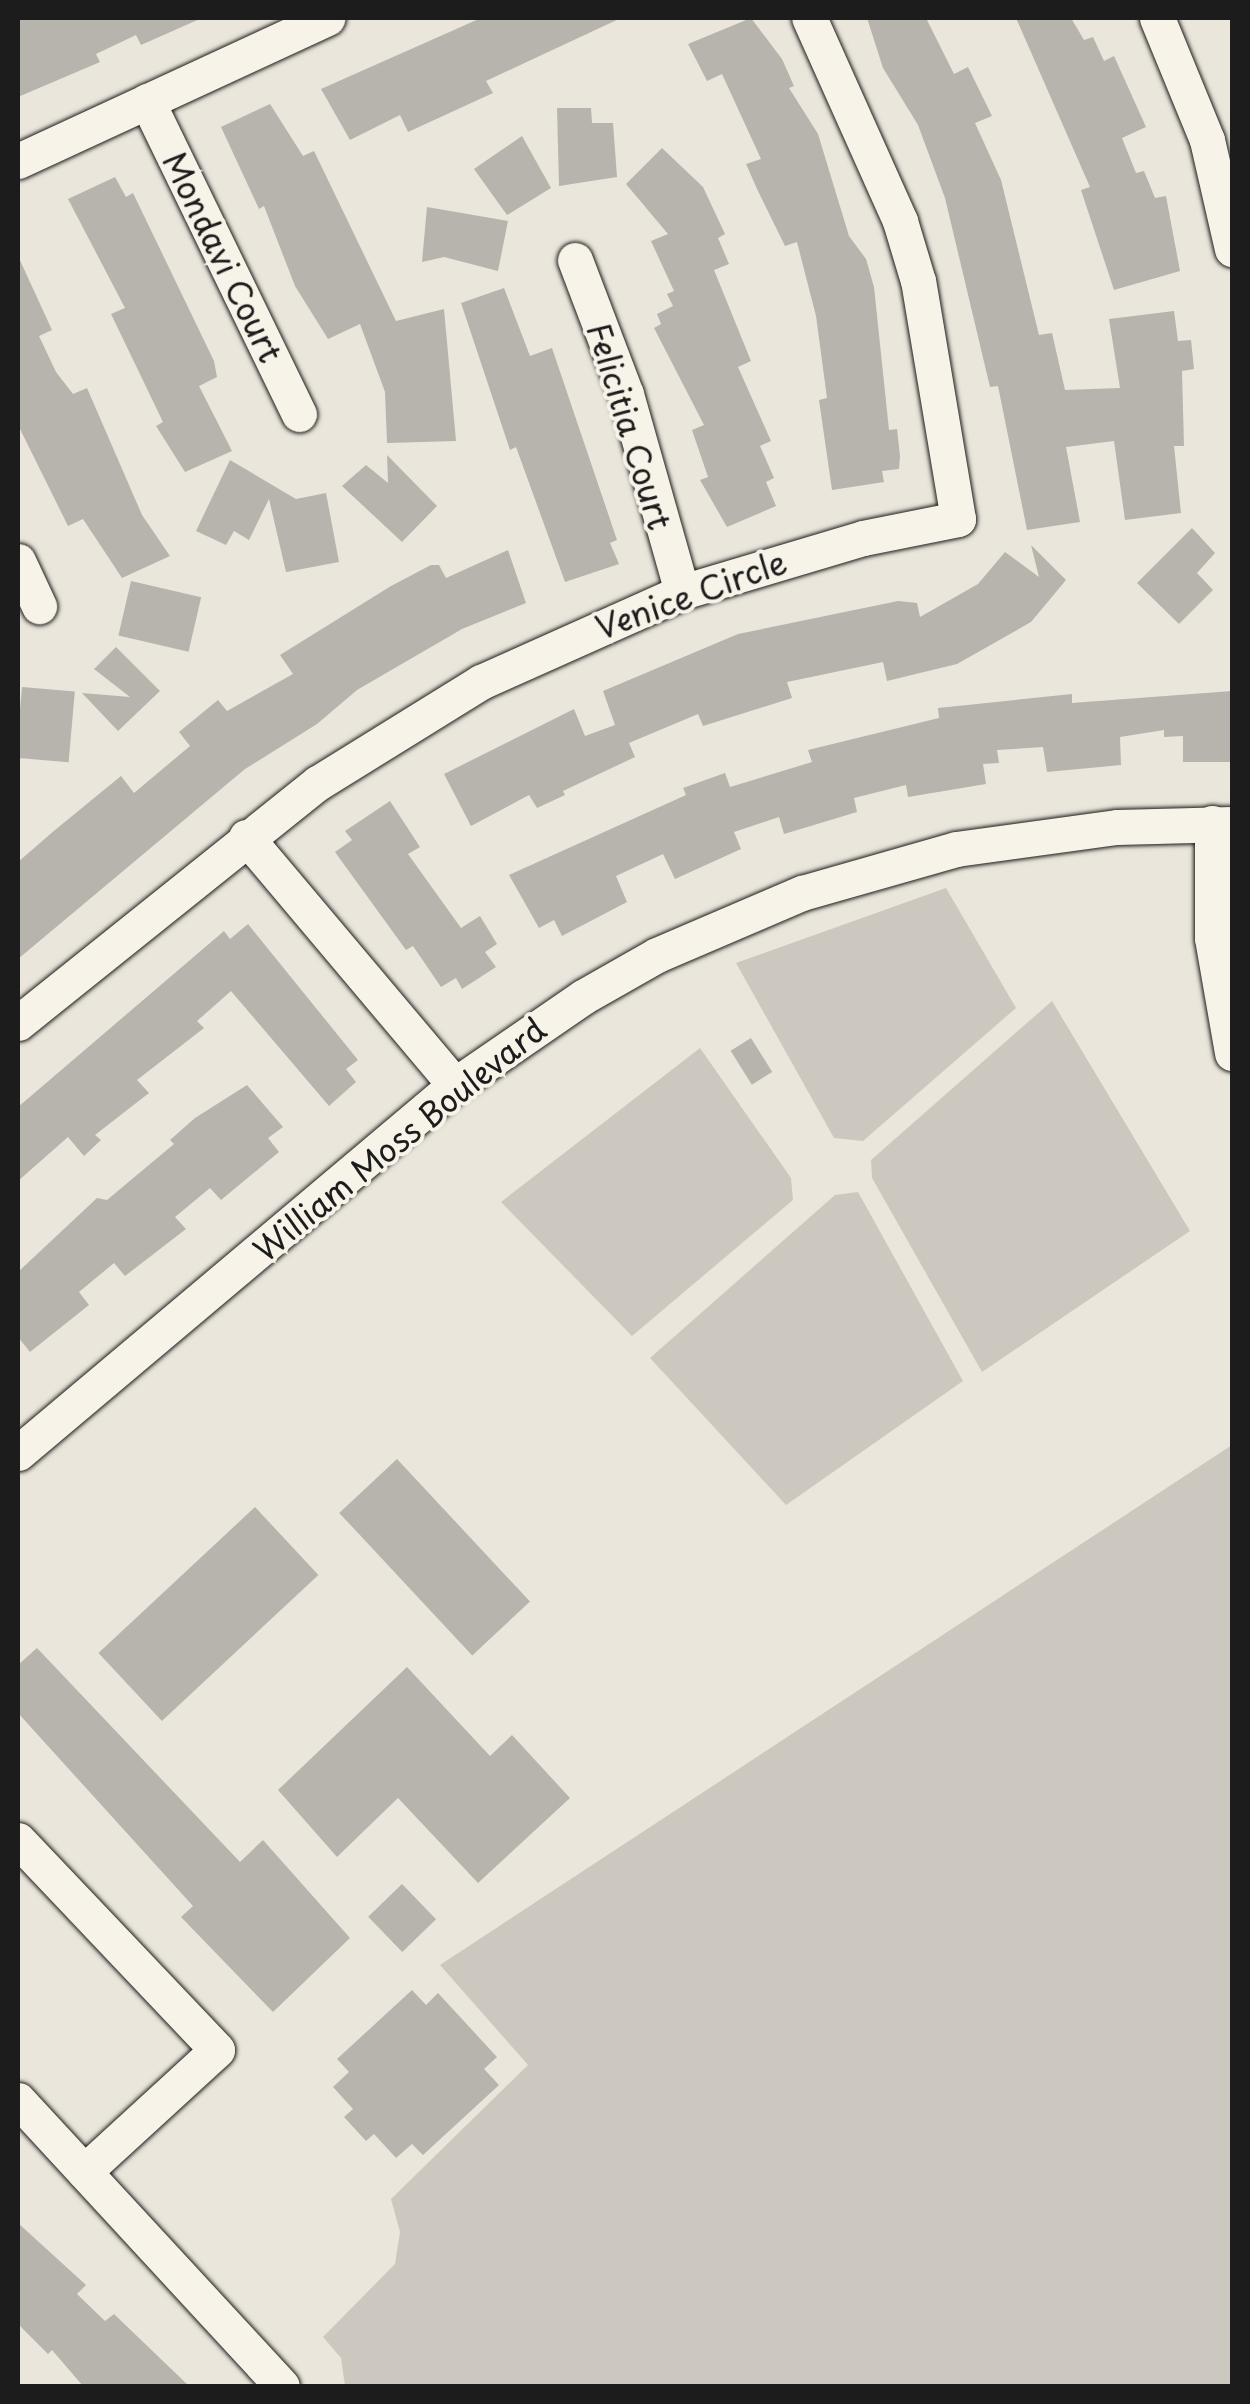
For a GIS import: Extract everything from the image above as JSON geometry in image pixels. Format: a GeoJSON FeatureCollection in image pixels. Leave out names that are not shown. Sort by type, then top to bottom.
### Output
{"type":"FeatureCollection","features":[{"type":"Feature","properties":{"kind":"street"},"geometry":{"type":"LineString","coordinates":[[18,160],[328,18]]}},
{"type":"Feature","properties":{"kind":"street","name":"Venice Circle"},"geometry":{"type":"LineString","coordinates":[[18,1024],[246,837],[350,762],[481,682],[682,592],[863,538],[958,520],[918,282],[900,220],[809,18]]}},
{"type":"Feature","properties":{"kind":"street"},"geometry":{"type":"LineString","coordinates":[[1157,18],[1206,140],[1232,250]]}},
{"type":"Feature","properties":{"kind":"street","name":"Mondavi Court"},"geometry":{"type":"LineString","coordinates":[[146,101],[299,414]]}},
{"type":"Feature","properties":{"kind":"street","name":"Felicitia Court"},"geometry":{"type":"LineString","coordinates":[[575,260],[626,394],[682,592]]}},
{"type":"Feature","properties":{"kind":"street"},"geometry":{"type":"LineString","coordinates":[[18,560],[39,606]]}},
{"type":"Feature","properties":{"kind":"street"},"geometry":{"type":"LineString","coordinates":[[1222,824],[1212,938],[1232,1053]]}},
{"type":"Feature","properties":{"kind":"street","name":"William Moss Boulevard"},"geometry":{"type":"LineString","coordinates":[[18,1452],[456,1085],[598,988],[721,925],[802,893],[939,853],[1025,837],[1222,824]]}},
{"type":"Feature","properties":{"kind":"street"},"geometry":{"type":"LineString","coordinates":[[246,837],[456,1085]]}},
{"type":"Feature","properties":{"kind":"street"},"geometry":{"type":"LineString","coordinates":[[18,1840],[217,2050],[84,2172]]}},
{"type":"Feature","properties":{"kind":"street"},"geometry":{"type":"LineString","coordinates":[[18,2100],[282,2386]]}},
{"type":"Feature","properties":{"kind":"shaded area"},"geometry":{"type":"Polygon","coordinates":[[[946,888],[1016,1008],[863,1141],[834,1138],[736,963],[946,888]]]}},
{"type":"Feature","properties":{"kind":"shaded area"},"geometry":{"type":"Polygon","coordinates":[[[1052,1001],[1190,1231],[982,1372],[872,1178],[871,1160],[1052,1001]]]}},
{"type":"Feature","properties":{"kind":"shaded area"},"geometry":{"type":"Polygon","coordinates":[[[700,1048],[791,1178],[793,1200],[632,1336],[501,1202],[700,1048]]]}},
{"type":"Feature","properties":{"kind":"shaded area"},"geometry":{"type":"Polygon","coordinates":[[[858,1192],[963,1381],[786,1505],[650,1358],[835,1195],[858,1192]]]}},
{"type":"Feature","properties":{"kind":"shaded area"},"geometry":{"type":"Polygon","coordinates":[[[1232,1445],[1232,2386],[345,2386],[341,2358],[323,2337],[395,2264],[400,2232],[391,2199],[528,2065],[440,1965],[1232,1445]]]}},
{"type":"Feature","properties":{"kind":"building"},"geometry":{"type":"Polygon","coordinates":[[[18,18],[202,18],[141,45],[136,35],[96,54],[100,62],[18,97],[18,18]]]}},
{"type":"Feature","properties":{"kind":"building"},"geometry":{"type":"Polygon","coordinates":[[[481,18],[621,18],[486,81],[493,93],[408,132],[400,115],[350,140],[321,89],[481,18]]]}},
{"type":"Feature","properties":{"kind":"building"},"geometry":{"type":"Polygon","coordinates":[[[751,18],[782,59],[794,86],[789,88],[818,134],[849,236],[866,259],[874,287],[889,430],[897,429],[900,456],[899,469],[882,471],[884,482],[832,490],[819,400],[827,398],[816,316],[797,242],[785,246],[758,191],[746,164],[761,159],[722,74],[707,81],[688,44],[751,18]]]}},
{"type":"Feature","properties":{"kind":"building"},"geometry":{"type":"Polygon","coordinates":[[[867,18],[926,18],[954,74],[968,67],[992,116],[975,123],[1001,180],[1039,335],[1052,333],[1065,390],[1120,388],[1109,319],[1174,311],[1178,341],[1191,340],[1194,369],[1182,371],[1184,446],[1174,446],[1181,513],[1125,520],[1114,441],[1066,447],[1080,522],[1027,530],[998,386],[990,387],[945,198],[918,125],[883,68],[867,18]]]}},
{"type":"Feature","properties":{"kind":"building"},"geometry":{"type":"Polygon","coordinates":[[[1016,18],[1071,18],[1084,40],[1093,37],[1104,61],[1114,56],[1146,127],[1122,138],[1136,173],[1144,171],[1155,198],[1166,196],[1180,271],[1114,290],[1081,190],[1090,187],[1016,18]]]}},
{"type":"Feature","properties":{"kind":"building"},"geometry":{"type":"Polygon","coordinates":[[[270,104],[303,156],[314,151],[396,321],[444,309],[456,441],[387,443],[385,392],[360,324],[328,339],[295,286],[264,206],[259,209],[221,127],[270,104]]]}},
{"type":"Feature","properties":{"kind":"building"},"geometry":{"type":"Polygon","coordinates":[[[557,108],[591,108],[592,123],[613,123],[617,177],[559,186],[557,108]]]}},
{"type":"Feature","properties":{"kind":"building"},"geometry":{"type":"Polygon","coordinates":[[[522,136],[551,188],[507,215],[474,169],[522,136]]]}},
{"type":"Feature","properties":{"kind":"building"},"geometry":{"type":"Polygon","coordinates":[[[662,148],[703,187],[725,234],[718,238],[729,264],[714,270],[751,361],[738,367],[771,441],[760,446],[774,478],[766,482],[776,506],[727,527],[700,480],[708,477],[692,430],[704,425],[654,328],[661,324],[657,314],[673,306],[667,294],[674,291],[651,241],[668,234],[626,184],[662,148]]]}},
{"type":"Feature","properties":{"kind":"building"},"geometry":{"type":"Polygon","coordinates":[[[115,177],[126,197],[133,193],[214,361],[217,377],[199,386],[232,451],[185,472],[156,426],[163,422],[111,314],[125,308],[68,199],[115,177]]]}},
{"type":"Feature","properties":{"kind":"building"},"geometry":{"type":"Polygon","coordinates":[[[427,207],[508,221],[498,271],[444,257],[422,262],[427,207]]]}},
{"type":"Feature","properties":{"kind":"building"},"geometry":{"type":"Polygon","coordinates":[[[18,256],[52,330],[39,336],[56,372],[73,394],[87,388],[142,515],[170,556],[122,578],[83,519],[68,526],[18,425],[18,256]]]}},
{"type":"Feature","properties":{"kind":"building"},"geometry":{"type":"Polygon","coordinates":[[[504,288],[530,356],[552,348],[617,540],[610,543],[619,564],[565,582],[516,447],[510,450],[461,303],[504,288]]]}},
{"type":"Feature","properties":{"kind":"building"},"geometry":{"type":"Polygon","coordinates":[[[387,455],[437,506],[402,542],[342,486],[366,465],[388,483],[387,455]]]}},
{"type":"Feature","properties":{"kind":"building"},"geometry":{"type":"Polygon","coordinates":[[[230,460],[296,499],[326,493],[339,562],[286,572],[269,499],[249,540],[234,531],[226,545],[196,531],[230,460]]]}},
{"type":"Feature","properties":{"kind":"building"},"geometry":{"type":"Polygon","coordinates":[[[1192,528],[1215,553],[1197,573],[1213,590],[1179,624],[1137,583],[1192,528]]]}},
{"type":"Feature","properties":{"kind":"building"},"geometry":{"type":"Polygon","coordinates":[[[1031,545],[1066,580],[1031,622],[957,664],[887,681],[883,662],[787,682],[792,698],[703,726],[698,714],[629,743],[635,757],[563,791],[565,795],[537,808],[529,795],[471,826],[444,774],[574,709],[585,736],[615,725],[603,691],[738,634],[898,601],[917,603],[920,617],[978,584],[1005,552],[1039,577],[1031,545]]]}},
{"type":"Feature","properties":{"kind":"building"},"geometry":{"type":"Polygon","coordinates":[[[508,550],[526,603],[462,629],[357,690],[317,724],[245,769],[18,959],[18,862],[55,830],[121,776],[134,793],[190,746],[179,732],[218,700],[227,711],[293,674],[280,655],[391,586],[431,565],[439,565],[446,578],[508,550]]]}},
{"type":"Feature","properties":{"kind":"building"},"geometry":{"type":"Polygon","coordinates":[[[131,581],[201,597],[189,652],[118,636],[131,581]]]}},
{"type":"Feature","properties":{"kind":"building"},"geometry":{"type":"Polygon","coordinates":[[[116,647],[160,691],[118,731],[82,693],[130,697],[94,669],[116,647]]]}},
{"type":"Feature","properties":{"kind":"building"},"geometry":{"type":"Polygon","coordinates":[[[22,687],[75,692],[69,762],[18,758],[22,687]]]}},
{"type":"Feature","properties":{"kind":"building"},"geometry":{"type":"Polygon","coordinates":[[[1232,691],[1232,762],[1183,762],[1183,736],[1164,737],[1164,730],[1120,737],[1121,765],[1047,772],[1043,747],[997,750],[999,763],[983,764],[986,784],[908,797],[906,785],[854,798],[857,812],[784,834],[779,817],[734,832],[741,849],[675,879],[663,854],[616,876],[627,902],[562,936],[554,920],[539,928],[509,875],[686,795],[683,788],[725,773],[730,787],[812,762],[808,750],[939,718],[938,708],[1072,694],[1072,703],[1232,691]]]}},
{"type":"Feature","properties":{"kind":"building"},"geometry":{"type":"Polygon","coordinates":[[[390,801],[420,847],[408,854],[461,928],[480,916],[497,944],[485,952],[496,967],[462,989],[456,978],[441,987],[413,946],[406,950],[335,852],[352,840],[345,831],[390,801]]]}},
{"type":"Feature","properties":{"kind":"building"},"geometry":{"type":"Polygon","coordinates":[[[248,924],[358,1060],[346,1069],[356,1082],[329,1106],[231,991],[197,1021],[204,1028],[137,1080],[149,1093],[95,1135],[101,1140],[84,1156],[68,1137],[18,1181],[18,1107],[224,931],[230,939],[248,924]]]}},
{"type":"Feature","properties":{"kind":"building"},"geometry":{"type":"Polygon","coordinates":[[[751,1038],[772,1072],[752,1085],[731,1051],[751,1038]]]}},
{"type":"Feature","properties":{"kind":"building"},"geometry":{"type":"Polygon","coordinates":[[[247,1085],[283,1127],[268,1138],[279,1152],[221,1200],[210,1188],[175,1217],[186,1229],[125,1276],[114,1263],[79,1292],[89,1305],[30,1352],[18,1337],[18,1272],[97,1198],[107,1200],[174,1144],[170,1140],[195,1118],[247,1085]]]}},
{"type":"Feature","properties":{"kind":"building"},"geometry":{"type":"Polygon","coordinates":[[[397,1459],[530,1602],[472,1655],[339,1513],[397,1459]]]}},
{"type":"Feature","properties":{"kind":"building"},"geometry":{"type":"Polygon","coordinates":[[[255,1507],[318,1575],[162,1721],[98,1653],[255,1507]]]}},
{"type":"Feature","properties":{"kind":"building"},"geometry":{"type":"Polygon","coordinates":[[[37,1648],[240,1862],[263,1840],[350,1938],[273,2012],[181,1917],[193,1906],[18,1713],[18,1665],[37,1648]]]}},
{"type":"Feature","properties":{"kind":"building"},"geometry":{"type":"Polygon","coordinates":[[[407,1667],[490,1756],[512,1735],[570,1798],[478,1883],[398,1798],[337,1857],[278,1790],[407,1667]]]}},
{"type":"Feature","properties":{"kind":"building"},"geometry":{"type":"Polygon","coordinates":[[[402,1884],[436,1919],[402,1952],[368,1917],[402,1884]]]}},
{"type":"Feature","properties":{"kind":"building"},"geometry":{"type":"Polygon","coordinates":[[[412,1990],[426,2005],[438,1993],[497,2057],[484,2069],[499,2085],[423,2155],[412,2144],[396,2158],[374,2134],[366,2141],[344,2117],[353,2109],[333,2087],[349,2072],[337,2059],[412,1990]]]}},
{"type":"Feature","properties":{"kind":"building"},"geometry":{"type":"Polygon","coordinates":[[[18,2223],[86,2285],[77,2294],[105,2321],[114,2314],[189,2386],[83,2386],[52,2350],[48,2354],[18,2324],[18,2223]]]}}]}
